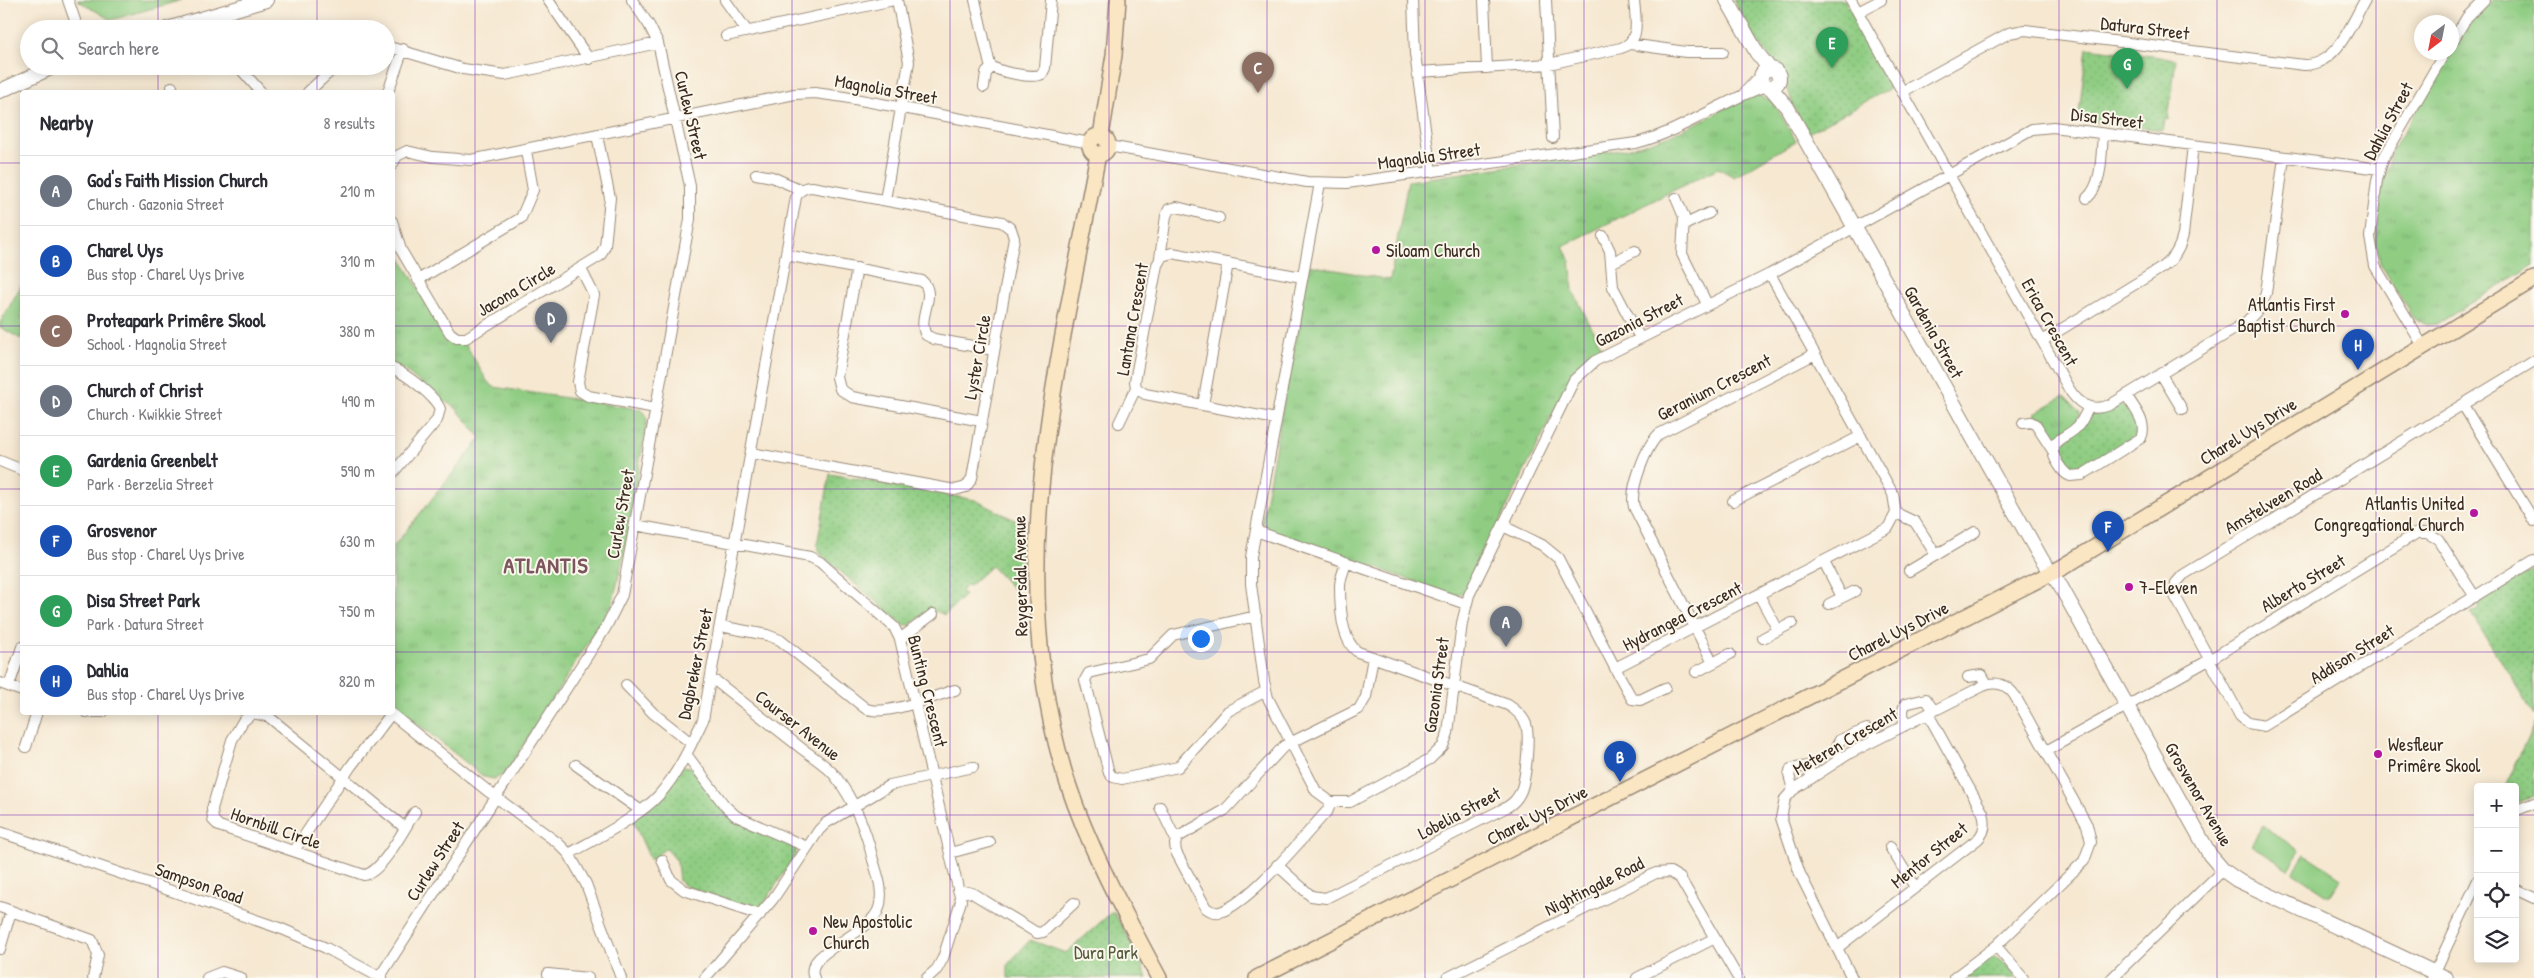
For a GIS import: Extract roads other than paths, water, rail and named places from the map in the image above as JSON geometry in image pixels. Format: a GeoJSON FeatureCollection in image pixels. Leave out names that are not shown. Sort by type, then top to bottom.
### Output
{"type":"FeatureCollection","features":[{"type":"Feature","properties":{"kind":"main road","name":"Reygersdal Avenue"},"geometry":{"type":"LineString","coordinates":[[1118,0],[1114,55],[1041,466],[1036,547],[1037,616],[1047,697],[1068,786],[1113,888],[1159,978]]}},
{"type":"Feature","properties":{"kind":"main road","name":"Charel Uys Drive"},"geometry":{"type":"LineString","coordinates":[[1257,978],[2051,573],[2534,279]]}},
{"type":"Feature","properties":{"kind":"street"},"geometry":{"type":"LineString","coordinates":[[68,0],[75,20]]}},
{"type":"Feature","properties":{"kind":"street"},"geometry":{"type":"LineString","coordinates":[[214,20],[266,0]]}},
{"type":"Feature","properties":{"kind":"street"},"geometry":{"type":"LineString","coordinates":[[548,0],[589,59]]}},
{"type":"Feature","properties":{"kind":"street","name":"Curlew Street"},"geometry":{"type":"LineString","coordinates":[[380,978],[615,612],[625,582],[691,211],[690,186],[658,43],[649,25],[632,0]]}},
{"type":"Feature","properties":{"kind":"street"},"geometry":{"type":"LineString","coordinates":[[725,0],[747,31]]}},
{"type":"Feature","properties":{"kind":"street"},"geometry":{"type":"LineString","coordinates":[[726,36],[895,0],[909,62],[884,200]]}},
{"type":"Feature","properties":{"kind":"street"},"geometry":{"type":"LineString","coordinates":[[975,0],[992,67]]}},
{"type":"Feature","properties":{"kind":"street"},"geometry":{"type":"LineString","coordinates":[[992,67],[1035,77],[1042,74],[1045,68],[1052,0]]}},
{"type":"Feature","properties":{"kind":"street"},"geometry":{"type":"LineString","coordinates":[[1413,0],[1418,72],[1431,172]]}},
{"type":"Feature","properties":{"kind":"street"},"geometry":{"type":"LineString","coordinates":[[1484,0],[1487,68]]}},
{"type":"Feature","properties":{"kind":"street"},"geometry":{"type":"LineString","coordinates":[[1546,0],[1553,138]]}},
{"type":"Feature","properties":{"kind":"street"},"geometry":{"type":"LineString","coordinates":[[1630,44],[1636,32],[1634,0]]}},
{"type":"Feature","properties":{"kind":"street","name":"Gardenia Street"},"geometry":{"type":"LineString","coordinates":[[1727,0],[1757,53],[1768,78],[1787,107],[2008,501],[2051,573]]}},
{"type":"Feature","properties":{"kind":"street","name":"Erica Crescent"},"geometry":{"type":"LineString","coordinates":[[1852,0],[2074,398],[2089,407]]}},
{"type":"Feature","properties":{"kind":"street"},"geometry":{"type":"LineString","coordinates":[[1858,12],[1881,0]]}},
{"type":"Feature","properties":{"kind":"street","name":"Datura Street"},"geometry":{"type":"LineString","coordinates":[[1902,92],[2009,33],[2025,30],[2304,65],[2315,64],[2325,60],[2334,51],[2365,0]]}},
{"type":"Feature","properties":{"kind":"street"},"geometry":{"type":"LineString","coordinates":[[2459,30],[2480,1]]}},
{"type":"Feature","properties":{"kind":"street"},"geometry":{"type":"LineString","coordinates":[[395,48],[463,69],[496,75],[524,73],[658,43]]}},
{"type":"Feature","properties":{"kind":"street"},"geometry":{"type":"LineString","coordinates":[[1418,72],[1549,64],[1621,48],[1630,44],[1686,52],[1723,52]]}},
{"type":"Feature","properties":{"kind":"street"},"geometry":{"type":"LineString","coordinates":[[395,72],[403,49]]}},
{"type":"Feature","properties":{"kind":"street","name":"Dahlia Street"},"geometry":{"type":"LineString","coordinates":[[2423,346],[2373,260],[2370,237],[2380,169],[2391,143],[2440,60]]}},
{"type":"Feature","properties":{"kind":"street"},"geometry":{"type":"LineString","coordinates":[[984,87],[986,73],[992,67]]}},
{"type":"Feature","properties":{"kind":"street"},"geometry":{"type":"LineString","coordinates":[[0,91],[35,75]]}},
{"type":"Feature","properties":{"kind":"street"},"geometry":{"type":"LineString","coordinates":[[246,75],[259,90]]}},
{"type":"Feature","properties":{"kind":"street"},"geometry":{"type":"LineString","coordinates":[[310,90],[326,75]]}},
{"type":"Feature","properties":{"kind":"street"},"geometry":{"type":"LineString","coordinates":[[389,90],[394,75]]}},
{"type":"Feature","properties":{"kind":"street","name":"Magnolia Street"},"geometry":{"type":"LineString","coordinates":[[676,117],[806,93],[901,108],[1099,145],[1320,183],[1347,183],[1651,139],[1680,128],[1745,93],[1768,78]]}},
{"type":"Feature","properties":{"kind":"street"},"geometry":{"type":"LineString","coordinates":[[395,160],[397,156],[407,151],[433,157],[471,160],[526,151],[676,117]]}},
{"type":"Feature","properties":{"kind":"street","name":"Disa Street"},"geometry":{"type":"LineString","coordinates":[[1854,226],[1949,176],[2017,136],[2032,130],[2053,127],[2380,169]]}},
{"type":"Feature","properties":{"kind":"street"},"geometry":{"type":"LineString","coordinates":[[2087,198],[2097,184],[2104,134]]}},
{"type":"Feature","properties":{"kind":"street","name":"Jacona Circle"},"geometry":{"type":"LineString","coordinates":[[395,231],[401,250],[418,280],[450,333],[460,339],[597,259],[605,246],[610,198],[597,135]]}},
{"type":"Feature","properties":{"kind":"street"},"geometry":{"type":"LineString","coordinates":[[2042,341],[2163,267],[2172,259],[2179,248],[2183,235],[2193,145]]}},
{"type":"Feature","properties":{"kind":"street"},"geometry":{"type":"LineString","coordinates":[[418,280],[521,218],[533,190],[526,151]]}},
{"type":"Feature","properties":{"kind":"street"},"geometry":{"type":"LineString","coordinates":[[2053,450],[2056,441],[2077,427],[2089,407],[2105,407],[2126,395],[2246,322],[2260,307],[2266,293],[2284,157]]}},
{"type":"Feature","properties":{"kind":"street","name":"Lyster Circle"},"geometry":{"type":"LineString","coordinates":[[751,453],[961,490],[971,481],[1014,238],[1011,229],[1002,222],[812,187],[802,190],[772,177],[756,174]]}},
{"type":"Feature","properties":{"kind":"street"},"geometry":{"type":"LineString","coordinates":[[1160,808],[1176,840],[1176,852],[1204,905],[1211,912],[1220,912],[1242,900],[1328,810],[1331,802],[1316,791],[1291,744],[1266,690],[1250,566],[1320,183]]}},
{"type":"Feature","properties":{"kind":"street"},"geometry":{"type":"LineString","coordinates":[[735,542],[796,197],[802,190]]}},
{"type":"Feature","properties":{"kind":"street"},"geometry":{"type":"LineString","coordinates":[[1676,198],[1684,212],[1682,254],[1708,304]]}},
{"type":"Feature","properties":{"kind":"street"},"geometry":{"type":"LineString","coordinates":[[1160,258],[1166,213],[1169,209],[1177,207],[1219,218]]}},
{"type":"Feature","properties":{"kind":"street"},"geometry":{"type":"LineString","coordinates":[[1684,225],[1709,213]]}},
{"type":"Feature","properties":{"kind":"street","name":"Gazonia Street"},"geometry":{"type":"LineString","coordinates":[[1331,802],[1350,802],[1435,756],[1446,739],[1466,604],[1574,380],[1589,364],[1770,274],[1854,226]]}},
{"type":"Feature","properties":{"kind":"street"},"geometry":{"type":"LineString","coordinates":[[1603,236],[1610,251],[1613,287],[1640,338]]}},
{"type":"Feature","properties":{"kind":"street"},"geometry":{"type":"LineString","coordinates":[[1611,262],[1634,252]]}},
{"type":"Feature","properties":{"kind":"street","name":"Lantana Crescent"},"geometry":{"type":"LineString","coordinates":[[1276,419],[1145,394],[1136,388],[1135,381],[1160,258],[1166,254],[1172,253],[1302,277]]}},
{"type":"Feature","properties":{"kind":"street"},"geometry":{"type":"LineString","coordinates":[[786,256],[919,280],[924,283],[928,292],[923,328],[930,337],[994,350]]}},
{"type":"Feature","properties":{"kind":"street"},"geometry":{"type":"LineString","coordinates":[[1203,405],[1228,263]]}},
{"type":"Feature","properties":{"kind":"street"},"geometry":{"type":"LineString","coordinates":[[857,268],[838,376],[840,389],[852,397],[982,421]]}},
{"type":"Feature","properties":{"kind":"street"},"geometry":{"type":"LineString","coordinates":[[581,269],[594,295],[578,382],[580,391],[588,396],[656,408]]}},
{"type":"Feature","properties":{"kind":"street"},"geometry":{"type":"LineString","coordinates":[[1770,274],[1894,494],[1896,513],[1915,522],[1936,555]]}},
{"type":"Feature","properties":{"kind":"street","name":"Geranium Crescent"},"geometry":{"type":"LineString","coordinates":[[1713,663],[1633,502],[1634,489],[1649,447],[1655,438],[1664,431],[1815,354]]}},
{"type":"Feature","properties":{"kind":"street"},"geometry":{"type":"LineString","coordinates":[[2534,361],[2463,405],[2534,522]]}},
{"type":"Feature","properties":{"kind":"street"},"geometry":{"type":"LineString","coordinates":[[395,370],[409,378],[435,401],[440,409],[437,420],[395,470]]}},
{"type":"Feature","properties":{"kind":"street"},"geometry":{"type":"LineString","coordinates":[[2161,374],[2182,408]]}},
{"type":"Feature","properties":{"kind":"street"},"geometry":{"type":"LineString","coordinates":[[1119,423],[1136,388]]}},
{"type":"Feature","properties":{"kind":"street"},"geometry":{"type":"LineString","coordinates":[[2023,423],[2032,422],[2036,425],[2053,450],[2063,472],[2076,477],[2138,441],[2143,435],[2143,426],[2126,395]]}},
{"type":"Feature","properties":{"kind":"street","name":"Amstelveen Road"},"geometry":{"type":"LineString","coordinates":[[2209,660],[2176,600],[2175,587],[2179,578],[2463,405]]}},
{"type":"Feature","properties":{"kind":"street"},"geometry":{"type":"LineString","coordinates":[[1733,501],[1861,436]]}},
{"type":"Feature","properties":{"kind":"street"},"geometry":{"type":"LineString","coordinates":[[0,461],[20,469]]}},
{"type":"Feature","properties":{"kind":"street","name":"Hydrangea Crescent"},"geometry":{"type":"LineString","coordinates":[[1503,526],[1542,545],[1558,558],[1615,668],[1883,532],[1892,524],[1896,513]]}},
{"type":"Feature","properties":{"kind":"street","name":"Bunting Crescent"},"geometry":{"type":"LineString","coordinates":[[635,525],[799,554],[820,562],[888,620],[900,639],[961,900],[943,958],[937,969],[927,978]]}},
{"type":"Feature","properties":{"kind":"street"},"geometry":{"type":"LineString","coordinates":[[1256,531],[1466,604]]}},
{"type":"Feature","properties":{"kind":"street"},"geometry":{"type":"LineString","coordinates":[[1908,571],[1975,532]]}},
{"type":"Feature","properties":{"kind":"street","name":"Alberto Street"},"geometry":{"type":"LineString","coordinates":[[2127,705],[2209,660],[2417,533],[2427,533],[2438,539],[2475,597]]}},
{"type":"Feature","properties":{"kind":"street","name":"Dagbreker Street"},"geometry":{"type":"LineString","coordinates":[[569,854],[640,810],[659,795],[686,754],[703,720],[735,542]]}},
{"type":"Feature","properties":{"kind":"street","name":"Addison Street"},"geometry":{"type":"LineString","coordinates":[[2209,660],[2240,716],[2253,725],[2264,726],[2534,560]]}},
{"type":"Feature","properties":{"kind":"street","name":"Lobelia Street"},"geometry":{"type":"LineString","coordinates":[[1276,865],[1311,896],[1326,898],[1507,807],[1515,800],[1522,786],[1528,738],[1523,719],[1508,705],[1354,649],[1345,636],[1340,584],[1346,562]]}},
{"type":"Feature","properties":{"kind":"street"},"geometry":{"type":"LineString","coordinates":[[1824,562],[1842,597]]}},
{"type":"Feature","properties":{"kind":"street","name":"Grosvenor Avenue"},"geometry":{"type":"LineString","coordinates":[[2051,573],[2062,587],[2210,855],[2223,870],[2244,883],[2437,976]]}},
{"type":"Feature","properties":{"kind":"street"},"geometry":{"type":"LineString","coordinates":[[1829,604],[1855,591]]}},
{"type":"Feature","properties":{"kind":"street"},"geometry":{"type":"LineString","coordinates":[[1759,595],[1778,630]]}},
{"type":"Feature","properties":{"kind":"street"},"geometry":{"type":"LineString","coordinates":[[900,639],[933,614]]}},
{"type":"Feature","properties":{"kind":"street"},"geometry":{"type":"LineString","coordinates":[[1256,616],[1173,635],[1149,659],[1089,673],[1086,680],[1109,773],[1113,777],[1122,779],[1178,767],[1228,711],[1266,690]]}},
{"type":"Feature","properties":{"kind":"street"},"geometry":{"type":"LineString","coordinates":[[1763,638],[1792,623]]}},
{"type":"Feature","properties":{"kind":"street"},"geometry":{"type":"LineString","coordinates":[[720,626],[766,635],[780,640],[869,710],[883,711],[954,690]]}},
{"type":"Feature","properties":{"kind":"street"},"geometry":{"type":"LineString","coordinates":[[20,651],[4,685],[20,690]]}},
{"type":"Feature","properties":{"kind":"street"},"geometry":{"type":"LineString","coordinates":[[1696,672],[1730,654]]}},
{"type":"Feature","properties":{"kind":"street"},"geometry":{"type":"LineString","coordinates":[[1176,840],[1181,834],[1225,810],[1284,746],[1359,709],[1366,697],[1373,657]]}},
{"type":"Feature","properties":{"kind":"street"},"geometry":{"type":"LineString","coordinates":[[1615,668],[1632,699],[1640,700],[1665,688]]}},
{"type":"Feature","properties":{"kind":"street"},"geometry":{"type":"LineString","coordinates":[[1954,978],[1996,946],[2084,861],[2090,847],[2091,836],[2087,825],[2012,692],[2001,684],[1987,684],[1982,675],[1968,677]]}},
{"type":"Feature","properties":{"kind":"street","name":"Courser Avenue"},"geometry":{"type":"LineString","coordinates":[[711,680],[718,682],[832,773],[853,805],[866,830],[881,889],[880,906],[875,917],[865,927],[816,960],[812,970],[814,978]]}},
{"type":"Feature","properties":{"kind":"street","name":"Meteren Crescent"},"geometry":{"type":"LineString","coordinates":[[1852,978],[1800,874],[1782,824],[1782,805],[1793,790],[1839,760],[1987,684]]}},
{"type":"Feature","properties":{"kind":"street"},"geometry":{"type":"LineString","coordinates":[[626,685],[660,719],[691,743]]}},
{"type":"Feature","properties":{"kind":"street"},"geometry":{"type":"LineString","coordinates":[[1904,726],[1903,710],[1905,704],[1926,699],[1931,712]]}},
{"type":"Feature","properties":{"kind":"street"},"geometry":{"type":"LineString","coordinates":[[2046,751],[2127,705]]}},
{"type":"Feature","properties":{"kind":"street","name":"Mentor Street"},"geometry":{"type":"LineString","coordinates":[[1837,948],[1978,839],[1985,823],[1984,813],[1931,712]]}},
{"type":"Feature","properties":{"kind":"street"},"geometry":{"type":"LineString","coordinates":[[26,747],[36,715]]}},
{"type":"Feature","properties":{"kind":"street","name":"Hornbill Circle"},"geometry":{"type":"LineString","coordinates":[[251,715],[235,733],[212,809],[213,820],[219,826],[357,874],[368,874],[377,869],[415,812]]}},
{"type":"Feature","properties":{"kind":"street","name":"Hornbill Circle"},"geometry":{"type":"LineString","coordinates":[[264,715],[405,828]]}},
{"type":"Feature","properties":{"kind":"street"},"geometry":{"type":"LineString","coordinates":[[294,851],[389,715]]}},
{"type":"Feature","properties":{"kind":"street"},"geometry":{"type":"LineString","coordinates":[[392,715],[496,798],[558,842],[569,854],[586,884],[621,978]]}},
{"type":"Feature","properties":{"kind":"street"},"geometry":{"type":"LineString","coordinates":[[1839,760],[1836,747],[1840,740],[1867,729],[1872,732],[1876,740]]}},
{"type":"Feature","properties":{"kind":"street"},"geometry":{"type":"LineString","coordinates":[[686,754],[725,806],[736,816],[807,847]]}},
{"type":"Feature","properties":{"kind":"street"},"geometry":{"type":"LineString","coordinates":[[576,765],[640,810]]}},
{"type":"Feature","properties":{"kind":"street"},"geometry":{"type":"LineString","coordinates":[[1793,790],[1789,774],[1791,769],[1808,766],[1812,778]]}},
{"type":"Feature","properties":{"kind":"street"},"geometry":{"type":"LineString","coordinates":[[710,977],[760,915],[826,823],[853,805],[890,786],[973,767]]}},
{"type":"Feature","properties":{"kind":"street"},"geometry":{"type":"LineString","coordinates":[[2519,809],[2534,803]]}},
{"type":"Feature","properties":{"kind":"street","name":"Sampson Road"},"geometry":{"type":"LineString","coordinates":[[0,832],[282,929],[326,948],[380,978]]}},
{"type":"Feature","properties":{"kind":"street"},"geometry":{"type":"LineString","coordinates":[[950,853],[990,842]]}},
{"type":"Feature","properties":{"kind":"street"},"geometry":{"type":"LineString","coordinates":[[1890,847],[1915,887]]}},
{"type":"Feature","properties":{"kind":"street"},"geometry":{"type":"LineString","coordinates":[[662,860],[672,880],[684,890],[760,915]]}},
{"type":"Feature","properties":{"kind":"street"},"geometry":{"type":"LineString","coordinates":[[2112,978],[2223,870]]}},
{"type":"Feature","properties":{"kind":"street","name":"Nightingale Road"},"geometry":{"type":"LineString","coordinates":[[1447,978],[1660,871],[1670,872],[1680,878],[1738,978]]}},
{"type":"Feature","properties":{"kind":"street"},"geometry":{"type":"LineString","coordinates":[[2437,976],[2474,889]]}},
{"type":"Feature","properties":{"kind":"street"},"geometry":{"type":"LineString","coordinates":[[958,890],[972,893],[1032,932],[1037,933],[1043,932],[1074,903]]}},
{"type":"Feature","properties":{"kind":"street"},"geometry":{"type":"LineString","coordinates":[[2519,891],[2534,898]]}},
{"type":"Feature","properties":{"kind":"street"},"geometry":{"type":"LineString","coordinates":[[0,908],[92,940],[98,955],[93,978]]}},
{"type":"Feature","properties":{"kind":"street"},"geometry":{"type":"LineString","coordinates":[[0,949],[11,911]]}},
{"type":"Feature","properties":{"kind":"street"},"geometry":{"type":"LineString","coordinates":[[1636,978],[1715,938]]}},
{"type":"Feature","properties":{"kind":"street"},"geometry":{"type":"LineString","coordinates":[[1996,946],[2023,978]]}},
{"type":"Feature","properties":{"kind":"street"},"geometry":{"type":"LineString","coordinates":[[207,978],[222,972],[241,978]]}},
{"type":"Feature","properties":{"kind":"street"},"geometry":{"type":"LineString","coordinates":[[548,974],[588,978]]}},
{"type":"Feature","properties":{"kind":"place","name":"Gardenia Greenbelt"},"geometry":{"type":"Point","coordinates":[1832,68]}},
{"type":"Feature","properties":{"kind":"place","name":"Disa Street Park"},"geometry":{"type":"Point","coordinates":[2127,89]}},
{"type":"Feature","properties":{"kind":"place","name":"Proteapark Primêre Skool"},"geometry":{"type":"Point","coordinates":[1258,93]}},
{"type":"Feature","properties":{"kind":"place","name":"Siloam Church"},"geometry":{"type":"Point","coordinates":[1376,250]}},
{"type":"Feature","properties":{"kind":"place","name":"Atlantis First Baptist Church"},"geometry":{"type":"Point","coordinates":[2345,314]}},
{"type":"Feature","properties":{"kind":"place","name":"Church of Christ"},"geometry":{"type":"Point","coordinates":[551,343]}},
{"type":"Feature","properties":{"kind":"place","name":"Dahlia"},"geometry":{"type":"Point","coordinates":[2358,370]}},
{"type":"Feature","properties":{"kind":"place","name":"Atlantis United Congregational Church"},"geometry":{"type":"Point","coordinates":[2474,513]}},
{"type":"Feature","properties":{"kind":"place","name":"Grosvenor"},"geometry":{"type":"Point","coordinates":[2108,552]}},
{"type":"Feature","properties":{"kind":"place","name":"7-Eleven"},"geometry":{"type":"Point","coordinates":[2129,587]}},
{"type":"Feature","properties":{"kind":"place","name":"God's Faith Mission Church"},"geometry":{"type":"Point","coordinates":[1506,647]}},
{"type":"Feature","properties":{"kind":"place","name":"Wesfleur Primêre Skool"},"geometry":{"type":"Point","coordinates":[2378,754]}},
{"type":"Feature","properties":{"kind":"place","name":"Charel Uys"},"geometry":{"type":"Point","coordinates":[1620,782]}},
{"type":"Feature","properties":{"kind":"place","name":"New Apostolic Church"},"geometry":{"type":"Point","coordinates":[813,931]}},
{"type":"Feature","properties":{"kind":"district","name":"ATLANTIS"},"geometry":{"type":"Point","coordinates":[546,565]}},
{"type":"Feature","properties":{"kind":"park label","name":"Dura Park"},"geometry":{"type":"Point","coordinates":[1106,952]}}]}
